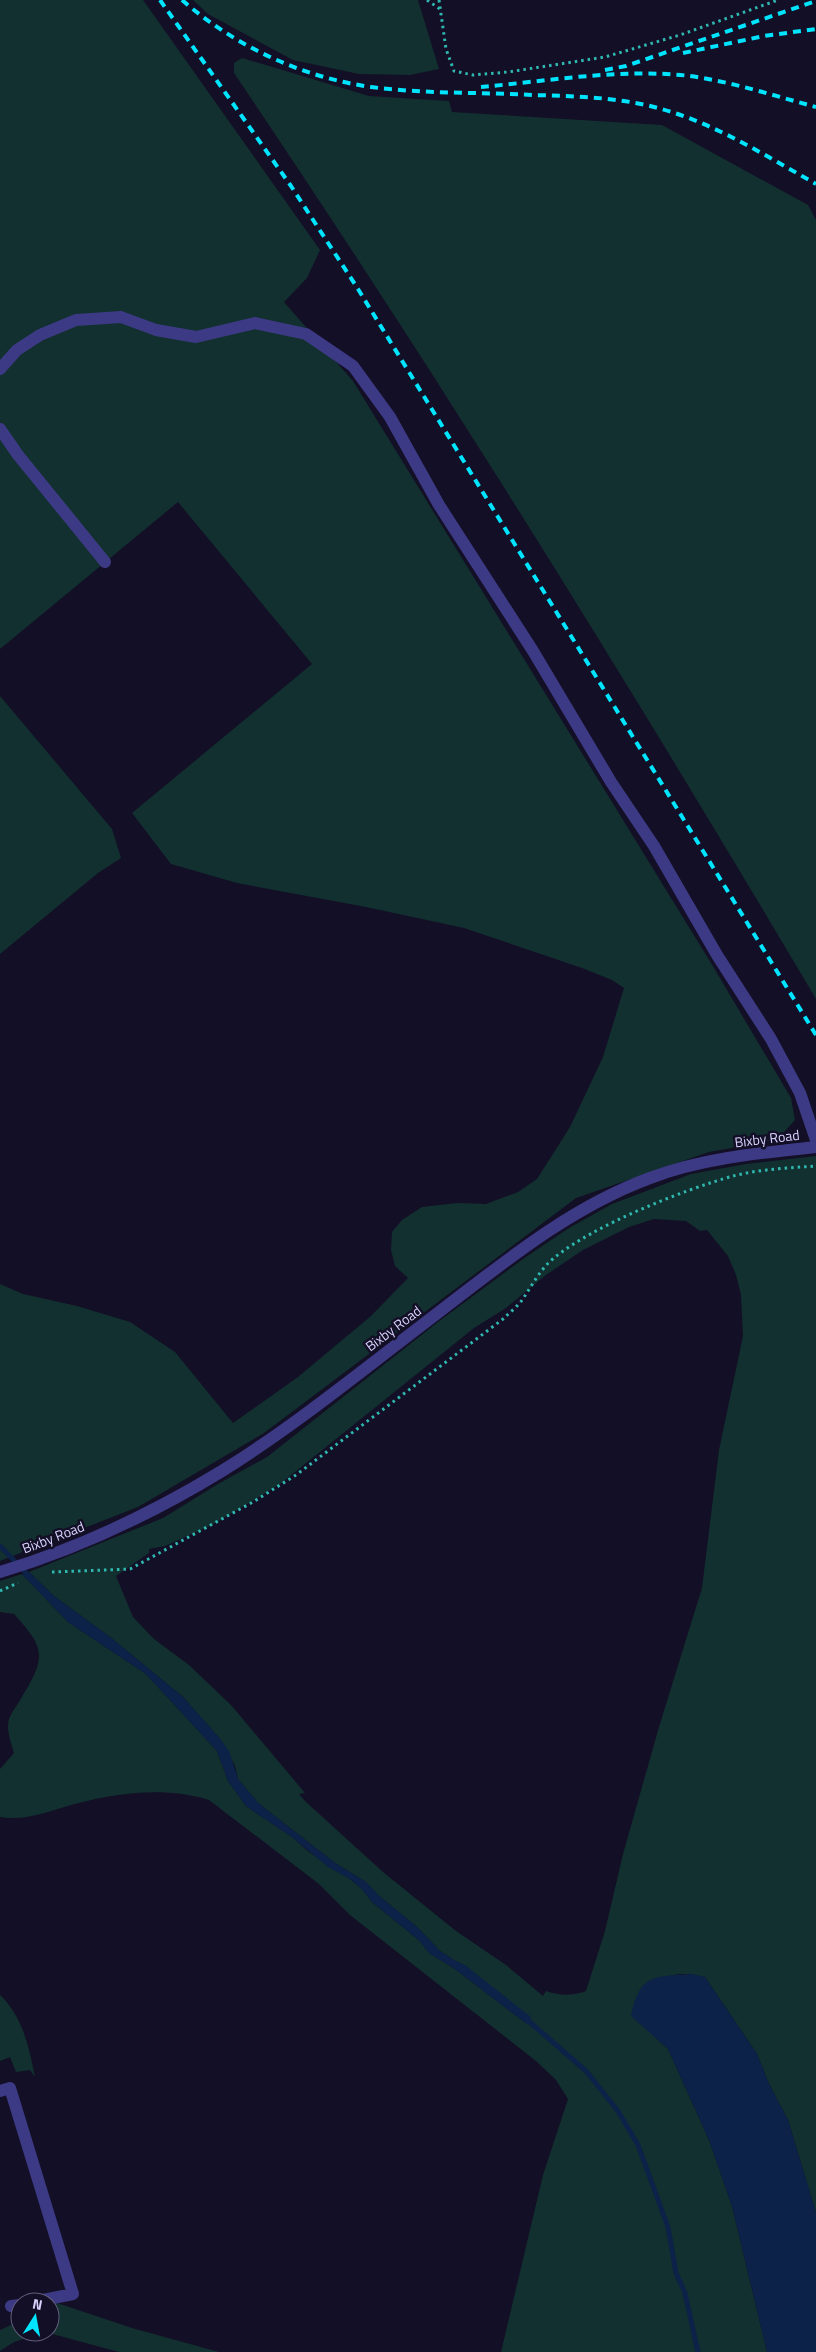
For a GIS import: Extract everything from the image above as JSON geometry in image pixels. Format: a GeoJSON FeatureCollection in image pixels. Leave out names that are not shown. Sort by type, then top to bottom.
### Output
{"type":"FeatureCollection","features":[{"type":"Feature","properties":{"kind":"street"},"geometry":{"type":"LineString","coordinates":[[0,369],[17,350],[40,335],[76,320],[121,317],[156,330],[196,337],[255,323],[306,334],[354,366],[390,417],[439,505],[533,651],[611,782],[654,846],[717,955],[771,1040],[800,1093],[816,1140]]}},
{"type":"Feature","properties":{"kind":"street"},"geometry":{"type":"LineString","coordinates":[[0,429],[18,455],[105,562]]}},
{"type":"Feature","properties":{"kind":"street","name":"Bixby Road"},"geometry":{"type":"LineString","coordinates":[[4,1571],[90,1539],[138,1516],[223,1470],[310,1410],[535,1239],[576,1213],[650,1178],[684,1167],[719,1159],[816,1147]]}},
{"type":"Feature","properties":{"kind":"street"},"geometry":{"type":"LineString","coordinates":[[0,2091],[10,2088],[73,2294],[60,2297]]}},
{"type":"Feature","properties":{"kind":"path"},"geometry":{"type":"LineString","coordinates":[[427,0],[440,9]]}},
{"type":"Feature","properties":{"kind":"path"},"geometry":{"type":"LineString","coordinates":[[439,0],[446,49],[454,71],[473,75],[508,72],[605,57],[680,36],[778,0]]}},
{"type":"Feature","properties":{"kind":"path"},"geometry":{"type":"LineString","coordinates":[[56,1570],[130,1569],[253,1502],[296,1475],[503,1319],[521,1302],[536,1278],[553,1259],[570,1247],[612,1224],[680,1194],[734,1176],[770,1170],[816,1166]]}},
{"type":"Feature","properties":{"kind":"path"},"geometry":{"type":"LineString","coordinates":[[0,1591],[12,1586]]}},
{"type":"Feature","properties":{"kind":"green space"},"geometry":{"type":"Polygon","coordinates":[[[0,0],[143,0],[320,250],[307,278],[284,302],[353,381],[711,963],[791,1098],[795,1120],[777,1140],[709,1152],[576,1198],[264,1433],[138,1507],[0,1561],[0,1284],[23,1294],[77,1306],[130,1322],[175,1352],[233,1423],[298,1377],[371,1316],[408,1278],[395,1266],[391,1250],[392,1232],[402,1220],[422,1207],[457,1203],[486,1204],[518,1192],[537,1179],[570,1127],[603,1057],[624,988],[612,980],[582,968],[464,928],[366,907],[237,883],[171,864],[132,813],[312,664],[178,502],[0,649],[0,0]]]}},
{"type":"Feature","properties":{"kind":"green space"},"geometry":{"type":"Polygon","coordinates":[[[193,0],[418,0],[439,69],[410,75],[359,74],[293,60],[208,14],[193,0]]]}},
{"type":"Feature","properties":{"kind":"green space"},"geometry":{"type":"Polygon","coordinates":[[[242,58],[369,96],[449,101],[452,112],[662,125],[808,205],[816,220],[816,999],[675,764],[532,532],[385,301],[234,73],[234,63],[242,58]]]}},
{"type":"Feature","properties":{"kind":"green space"},"geometry":{"type":"Polygon","coordinates":[[[0,696],[112,829],[121,858],[98,873],[0,954],[0,696]]]}},
{"type":"Feature","properties":{"kind":"green space"},"geometry":{"type":"Polygon","coordinates":[[[816,1156],[816,2213],[788,2120],[769,2084],[757,2054],[705,1977],[680,1974],[668,1977],[641,1996],[633,2008],[640,2023],[668,2049],[709,2140],[732,2206],[767,2352],[501,2352],[543,2175],[568,2099],[556,2080],[536,2061],[350,1915],[319,1884],[209,1800],[177,1793],[144,1792],[95,1799],[20,1818],[0,1817],[0,1769],[14,1753],[8,1732],[8,1723],[36,1671],[39,1652],[31,1635],[14,1614],[0,1612],[0,1581],[22,1574],[68,1622],[146,1674],[217,1751],[228,1781],[246,1806],[350,1879],[363,1890],[372,1902],[420,1941],[429,1953],[455,1969],[527,2024],[466,1966],[440,1951],[417,1927],[378,1895],[366,1882],[335,1863],[258,1803],[238,1779],[235,1766],[221,1740],[183,1697],[110,1637],[55,1597],[29,1572],[163,1518],[218,1484],[267,1457],[438,1322],[523,1259],[569,1228],[612,1204],[691,1174],[746,1164],[816,1156]],[[654,1219],[629,1227],[583,1250],[546,1275],[506,1308],[474,1328],[280,1484],[212,1525],[165,1546],[149,1549],[149,1553],[116,1576],[133,1617],[154,1639],[189,1665],[231,1705],[305,1793],[299,1794],[306,1802],[383,1872],[456,1931],[506,1965],[543,1996],[546,1991],[566,1995],[586,1991],[605,1931],[623,1854],[659,1727],[702,1588],[719,1450],[743,1336],[741,1295],[736,1275],[728,1256],[707,1230],[700,1231],[686,1221],[654,1219]]]}},
{"type":"Feature","properties":{"kind":"green space"},"geometry":{"type":"Polygon","coordinates":[[[0,1995],[20,2023],[35,2077],[30,2070],[16,2072],[10,2057],[0,2061],[0,1995]]]}},
{"type":"Feature","properties":{"kind":"green space"},"geometry":{"type":"Polygon","coordinates":[[[60,2304],[132,2328],[219,2352],[119,2352],[60,2336],[60,2304]]]}},
{"type":"Feature","properties":{"kind":"green space"},"geometry":{"type":"Polygon","coordinates":[[[10,2325],[10,2342],[14,2342],[0,2351],[0,2330],[10,2325]]]}},
{"type":"Feature","properties":{"kind":"water"},"geometry":{"type":"Polygon","coordinates":[[[29,1572],[55,1597],[110,1637],[183,1697],[229,1751],[238,1779],[258,1803],[335,1863],[366,1882],[378,1895],[417,1927],[440,1951],[466,1966],[531,2017],[527,2024],[455,1969],[429,1953],[420,1941],[372,1902],[363,1890],[350,1879],[328,1867],[292,1837],[246,1806],[228,1781],[217,1751],[146,1674],[68,1622],[22,1574],[29,1572]]]}},
{"type":"Feature","properties":{"kind":"water"},"geometry":{"type":"Polygon","coordinates":[[[692,1974],[705,1977],[757,2054],[769,2084],[788,2120],[816,2213],[816,2352],[767,2352],[732,2206],[709,2140],[668,2049],[631,2016],[639,1992],[651,1980],[658,1977],[692,1974]]]}},
{"type":"Feature","properties":{"kind":"waterway"},"geometry":{"type":"LineString","coordinates":[[0,1546],[30,1577]]}},
{"type":"Feature","properties":{"kind":"waterway"},"geometry":{"type":"LineString","coordinates":[[524,2017],[586,2071],[618,2111],[638,2145],[668,2227],[676,2273],[685,2293],[698,2352]]}},
{"type":"Feature","properties":{"kind":"railway"},"geometry":{"type":"LineString","coordinates":[[160,0],[291,186],[358,289],[816,1035]]}},
{"type":"Feature","properties":{"kind":"railway"},"geometry":{"type":"LineString","coordinates":[[182,0],[202,17],[247,45],[270,57],[319,76],[371,87],[391,89],[576,96],[646,105],[669,111],[713,128],[816,184]]}},
{"type":"Feature","properties":{"kind":"railway"},"geometry":{"type":"LineString","coordinates":[[605,70],[626,66],[816,1]]}},
{"type":"Feature","properties":{"kind":"railway"},"geometry":{"type":"LineString","coordinates":[[683,53],[764,36],[816,29]]}},
{"type":"Feature","properties":{"kind":"railway"},"geometry":{"type":"LineString","coordinates":[[481,87],[612,74],[665,74],[722,82],[816,107]]}}]}
